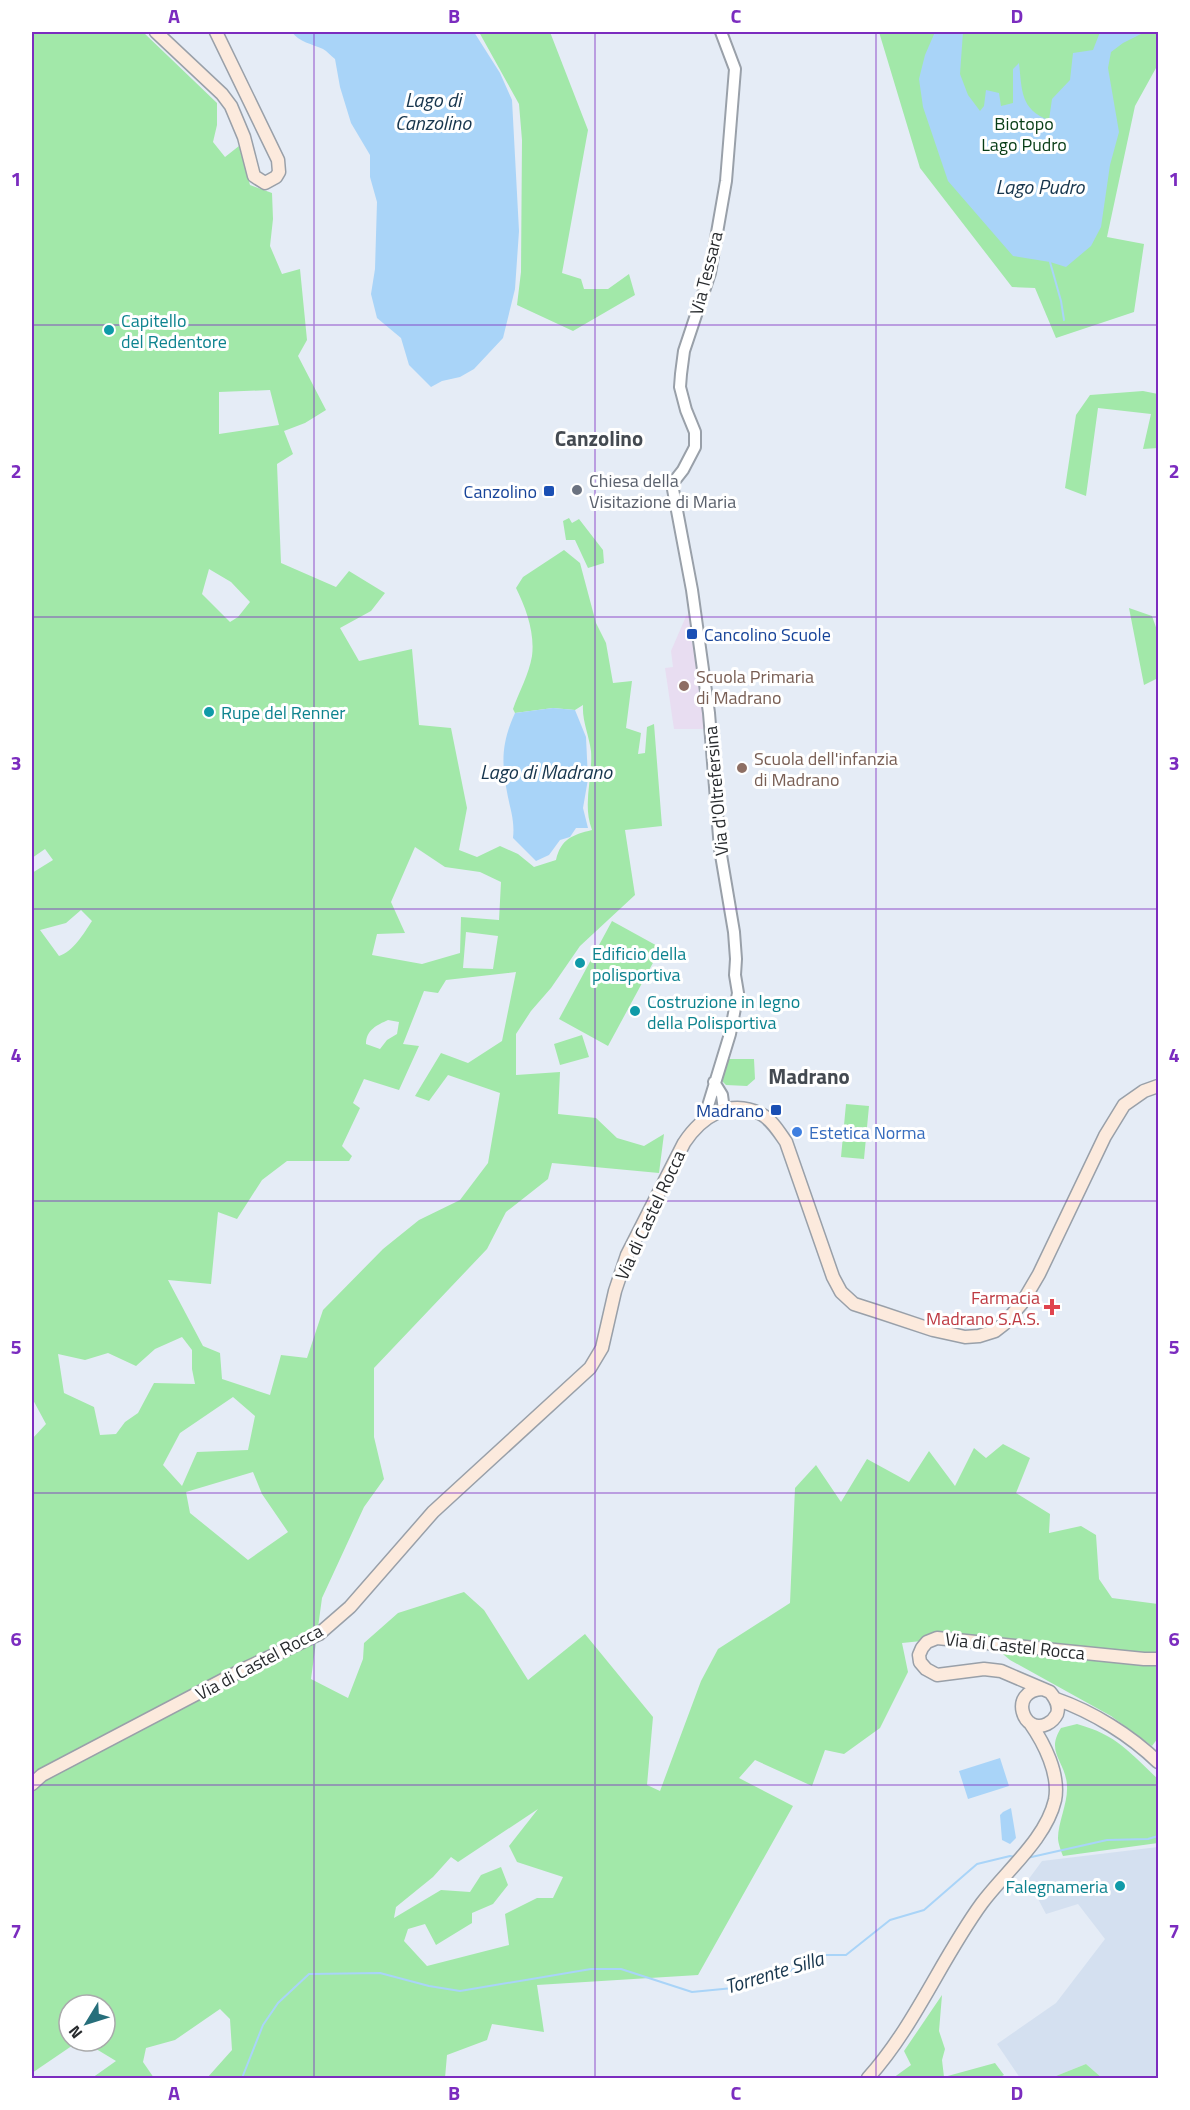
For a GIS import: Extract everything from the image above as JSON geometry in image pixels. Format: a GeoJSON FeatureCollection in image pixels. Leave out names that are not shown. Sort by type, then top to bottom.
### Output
{"type":"FeatureCollection","features":[{"type":"Feature","properties":{"kind":"main road"},"geometry":{"type":"LineString","coordinates":[[156,32],[222,94],[237,118],[254,176],[265,183],[279,172],[278,160],[216,32]]}},
{"type":"Feature","properties":{"kind":"main road","name":"Via di Castel Rocca"},"geometry":{"type":"LineString","coordinates":[[32,1784],[42,1775],[242,1670],[319,1634],[350,1607],[433,1512],[590,1368],[602,1348],[615,1291],[627,1255],[684,1143],[704,1119],[724,1110],[742,1109],[760,1114],[774,1126],[786,1142],[833,1276],[841,1292],[854,1304],[933,1330],[969,1337],[995,1330],[1004,1324],[1022,1303],[1039,1274],[1105,1136],[1124,1105],[1144,1091],[1158,1086]]}},
{"type":"Feature","properties":{"kind":"main road","name":"Via di Castel Rocca"},"geometry":{"type":"LineString","coordinates":[[1042,1689],[1001,1671],[984,1669],[938,1675],[926,1669],[920,1662],[919,1655],[927,1642],[937,1638],[1158,1659]]}},
{"type":"Feature","properties":{"kind":"main road","name":"Via di Castel Rocca"},"geometry":{"type":"LineString","coordinates":[[1018,1679],[1025,1696]]}},
{"type":"Feature","properties":{"kind":"main road"},"geometry":{"type":"LineString","coordinates":[[868,2079],[909,2022],[982,1904],[1045,1828],[1056,1797],[1055,1780],[1042,1739],[1022,1713],[1025,1696],[1042,1689],[1050,1692],[1056,1699],[1084,1712],[1141,1746],[1158,1762]]}},
{"type":"Feature","properties":{"kind":"main road"},"geometry":{"type":"LineString","coordinates":[[1042,1739],[1058,1706],[1056,1699]]}},
{"type":"Feature","properties":{"kind":"main road"},"geometry":{"type":"LineString","coordinates":[[1030,1723],[1037,1726],[1069,1713],[1084,1712]]}},
{"type":"Feature","properties":{"kind":"street","name":"Via Tessara"},"geometry":{"type":"LineString","coordinates":[[672,484],[683,470],[695,447],[695,432],[680,387],[681,374],[684,351],[711,266],[726,181],[735,69],[722,32]]}},
{"type":"Feature","properties":{"kind":"street","name":"Via d'Oltrefersina"},"geometry":{"type":"LineString","coordinates":[[672,484],[692,590],[709,713],[720,849],[734,932],[735,975],[738,993],[730,1034],[704,1119]]}},
{"type":"Feature","properties":{"kind":"street"},"geometry":{"type":"LineString","coordinates":[[714,1082],[722,1095],[724,1110]]}},
{"type":"Feature","properties":{"kind":"shaded area","name":"Scuola Primaria di Madrano"},"geometry":{"type":"Polygon","coordinates":[[[687,614],[691,619],[689,633],[695,649],[706,729],[674,729],[665,668],[673,667],[671,651],[687,614]]]}},
{"type":"Feature","properties":{"kind":"shaded area"},"geometry":{"type":"Polygon","coordinates":[[[1158,1847],[1158,2078],[1102,2078],[1086,2064],[1051,2078],[1020,2078],[997,2044],[1056,2003],[1105,1939],[1078,1904],[1046,1914],[1028,1880],[1042,1861],[1158,1847]]]}},
{"type":"Feature","properties":{"kind":"green space"},"geometry":{"type":"Polygon","coordinates":[[[32,32],[143,32],[217,103],[217,125],[213,142],[225,157],[239,146],[250,185],[272,193],[273,219],[270,246],[282,274],[300,269],[307,340],[298,356],[326,410],[305,423],[284,431],[293,454],[277,464],[281,563],[336,587],[349,571],[385,593],[371,611],[340,628],[359,661],[412,649],[419,725],[451,728],[467,808],[459,850],[477,857],[500,846],[518,854],[534,867],[556,860],[561,847],[568,839],[592,830],[588,810],[591,751],[583,705],[575,710],[553,708],[515,713],[513,709],[529,669],[533,647],[529,621],[516,588],[523,577],[564,550],[580,563],[596,623],[606,643],[613,683],[632,681],[626,728],[641,733],[638,754],[645,753],[647,727],[654,724],[662,826],[625,830],[635,895],[580,946],[551,988],[531,1011],[516,1034],[516,1075],[560,1072],[558,1114],[596,1118],[617,1138],[644,1146],[664,1134],[659,1173],[552,1163],[548,1179],[506,1212],[487,1249],[374,1368],[374,1437],[384,1479],[364,1507],[322,1598],[311,1679],[348,1698],[363,1659],[364,1643],[398,1613],[464,1592],[484,1610],[528,1680],[585,1634],[653,1717],[647,1785],[660,1791],[701,1681],[718,1649],[790,1603],[795,1488],[816,1465],[841,1502],[867,1459],[909,1482],[929,1451],[955,1486],[974,1448],[986,1458],[1003,1444],[1030,1458],[1016,1493],[1050,1514],[1049,1533],[1081,1526],[1096,1535],[1099,1579],[1112,1598],[1158,1604],[1158,1738],[1152,1746],[1111,1716],[1010,1660],[980,1635],[902,1643],[908,1672],[880,1728],[844,1754],[825,1750],[812,1786],[755,1760],[739,1778],[793,1806],[698,1975],[537,1985],[544,2032],[492,2024],[487,2040],[447,2055],[445,2078],[207,2078],[232,2050],[230,2019],[220,2009],[175,2040],[146,2048],[143,2062],[154,2078],[92,2078],[116,2061],[103,2053],[117,2053],[117,1993],[57,1993],[57,2053],[61,2053],[32,2073],[32,1439],[46,1424],[32,1398],[32,873],[53,860],[45,849],[32,858],[32,32]],[[270,390],[219,392],[219,434],[279,425],[270,390]],[[209,569],[202,594],[230,622],[238,617],[250,602],[231,582],[209,569]],[[415,847],[391,902],[405,933],[377,934],[372,955],[422,964],[460,953],[461,917],[499,920],[501,882],[480,872],[445,867],[415,847]],[[81,910],[66,923],[40,930],[59,956],[73,946],[92,921],[81,910]],[[466,932],[463,968],[493,969],[498,936],[466,932]],[[516,972],[446,980],[438,993],[424,991],[403,1044],[419,1046],[399,1090],[364,1079],[353,1103],[360,1108],[342,1146],[352,1156],[349,1161],[287,1161],[262,1180],[237,1219],[218,1212],[211,1284],[168,1280],[203,1346],[220,1353],[222,1379],[270,1395],[281,1355],[307,1358],[323,1310],[383,1249],[419,1220],[460,1200],[488,1163],[500,1093],[448,1075],[429,1101],[415,1096],[441,1053],[468,1063],[502,1041],[516,972]],[[388,1020],[370,1032],[366,1044],[380,1049],[387,1040],[397,1034],[399,1022],[388,1020]],[[182,1337],[155,1349],[136,1366],[108,1353],[85,1360],[58,1354],[64,1393],[94,1407],[100,1435],[116,1434],[125,1422],[138,1413],[154,1383],[195,1384],[192,1350],[182,1337]],[[233,1397],[180,1433],[163,1465],[182,1486],[197,1452],[248,1450],[255,1416],[233,1397]],[[253,1472],[186,1492],[190,1513],[248,1560],[288,1532],[262,1494],[253,1472]],[[538,1809],[458,1862],[451,1857],[433,1877],[396,1907],[394,1918],[441,1890],[470,1892],[481,1875],[501,1867],[508,1885],[493,1904],[472,1913],[472,1923],[436,1945],[425,1924],[408,1929],[404,1941],[427,1966],[509,1945],[505,1914],[537,1898],[553,1898],[563,1877],[517,1862],[509,1846],[538,1809]]]}},
{"type":"Feature","properties":{"kind":"green space"},"geometry":{"type":"Polygon","coordinates":[[[479,32],[550,32],[588,130],[562,273],[581,279],[584,289],[608,289],[629,274],[635,295],[573,331],[517,305],[521,272],[522,140],[519,104],[479,32]]]}},
{"type":"Feature","properties":{"kind":"green space","name":"Biotopo Lago Pudro"},"geometry":{"type":"Polygon","coordinates":[[[879,32],[1158,32],[1158,68],[1135,106],[1107,237],[1144,244],[1134,312],[1056,338],[1035,288],[1012,287],[920,168],[879,32]]]}},
{"type":"Feature","properties":{"kind":"green space"},"geometry":{"type":"Polygon","coordinates":[[[1143,391],[1158,394],[1158,448],[1143,449],[1151,414],[1098,408],[1086,496],[1065,488],[1076,415],[1090,395],[1143,391]]]}},
{"type":"Feature","properties":{"kind":"green space"},"geometry":{"type":"Polygon","coordinates":[[[569,518],[572,523],[579,519],[603,550],[604,563],[588,568],[575,540],[566,540],[563,521],[569,518]]]}},
{"type":"Feature","properties":{"kind":"green space"},"geometry":{"type":"Polygon","coordinates":[[[1129,608],[1152,616],[1158,633],[1158,678],[1144,685],[1129,608]]]}},
{"type":"Feature","properties":{"kind":"green space"},"geometry":{"type":"Polygon","coordinates":[[[612,921],[661,948],[608,1046],[559,1019],[612,921]]]}},
{"type":"Feature","properties":{"kind":"green space"},"geometry":{"type":"Polygon","coordinates":[[[582,1035],[589,1057],[560,1065],[554,1044],[582,1035]]]}},
{"type":"Feature","properties":{"kind":"green space"},"geometry":{"type":"Polygon","coordinates":[[[729,1059],[754,1059],[755,1079],[747,1086],[726,1085],[722,1081],[729,1059]]]}},
{"type":"Feature","properties":{"kind":"green space"},"geometry":{"type":"Polygon","coordinates":[[[846,1104],[869,1106],[864,1159],[841,1157],[846,1104]]]}},
{"type":"Feature","properties":{"kind":"green space"},"geometry":{"type":"Polygon","coordinates":[[[1077,1724],[1102,1733],[1122,1745],[1158,1779],[1158,1843],[1063,1856],[1058,1838],[1067,1786],[1055,1744],[1061,1728],[1077,1724]]]}},
{"type":"Feature","properties":{"kind":"green space"},"geometry":{"type":"Polygon","coordinates":[[[942,1995],[939,2031],[945,2049],[942,2060],[944,2077],[995,2063],[1004,2075],[998,2078],[893,2078],[911,2065],[904,2051],[942,1995]]]}},
{"type":"Feature","properties":{"kind":"green space"},"geometry":{"type":"Polygon","coordinates":[[[1086,2064],[1102,2078],[1051,2078],[1086,2064]]]}},
{"type":"Feature","properties":{"kind":"water","name":"Lago di Canzolino"},"geometry":{"type":"Polygon","coordinates":[[[292,32],[474,32],[500,73],[512,100],[519,231],[515,289],[503,338],[474,369],[460,377],[442,381],[431,387],[409,365],[401,338],[377,318],[371,294],[375,269],[377,202],[370,177],[370,155],[351,123],[340,87],[335,59],[325,50],[302,40],[292,32]]]}},
{"type":"Feature","properties":{"kind":"water","name":"Lago Pudro"},"geometry":{"type":"Polygon","coordinates":[[[935,32],[963,32],[960,74],[968,95],[980,111],[984,106],[986,90],[999,93],[1001,106],[1013,103],[1013,69],[1019,63],[1024,98],[1032,111],[1049,120],[1052,99],[1070,80],[1073,53],[1093,50],[1100,32],[1145,32],[1111,52],[1108,68],[1119,132],[1110,165],[1101,227],[1091,246],[1066,267],[1013,256],[948,181],[923,107],[919,79],[925,55],[935,32]]]}},
{"type":"Feature","properties":{"kind":"water","name":"Lago di Madrano"},"geometry":{"type":"Polygon","coordinates":[[[553,708],[575,710],[586,737],[588,779],[583,808],[588,828],[576,828],[570,837],[560,840],[549,855],[536,861],[513,838],[513,820],[504,771],[505,742],[515,713],[553,708]]]}},
{"type":"Feature","properties":{"kind":"water"},"geometry":{"type":"Polygon","coordinates":[[[1000,1758],[1009,1786],[968,1799],[959,1771],[1000,1758]]]}},
{"type":"Feature","properties":{"kind":"water"},"geometry":{"type":"Polygon","coordinates":[[[1011,1808],[1016,1838],[1010,1844],[1002,1840],[1000,1815],[1011,1808]]]}},
{"type":"Feature","properties":{"kind":"waterway"},"geometry":{"type":"LineString","coordinates":[[1050,262],[1064,320]]}},
{"type":"Feature","properties":{"kind":"waterway","name":"Torrente Silla"},"geometry":{"type":"LineString","coordinates":[[1027,1858],[1107,1840],[1148,1839],[1158,1836]]}},
{"type":"Feature","properties":{"kind":"waterway","name":"Torrente Silla"},"geometry":{"type":"LineString","coordinates":[[242,2078],[263,2025],[278,2003],[309,1974],[380,1973],[429,1986],[460,1991],[591,1969],[621,1969],[692,1992],[733,1988],[790,1971],[817,1955],[846,1955],[890,1920],[924,1910],[977,1864],[1010,1856],[1016,1857]]}},
{"type":"Feature","properties":{"kind":"place","name":"Capitello del Redentore"},"geometry":{"type":"Point","coordinates":[109,330]}},
{"type":"Feature","properties":{"kind":"place","name":"Chiesa della Visitazione di Maria"},"geometry":{"type":"Point","coordinates":[577,490]}},
{"type":"Feature","properties":{"kind":"place","name":"Canzolino"},"geometry":{"type":"Point","coordinates":[549,491]}},
{"type":"Feature","properties":{"kind":"place","name":"Cancolino Scuole"},"geometry":{"type":"Point","coordinates":[692,634]}},
{"type":"Feature","properties":{"kind":"place","name":"Scuola Primaria di Madrano"},"geometry":{"type":"Point","coordinates":[684,686]}},
{"type":"Feature","properties":{"kind":"place","name":"Rupe del Renner"},"geometry":{"type":"Point","coordinates":[209,712]}},
{"type":"Feature","properties":{"kind":"place","name":"Scuola dell'infanzia di Madrano"},"geometry":{"type":"Point","coordinates":[742,768]}},
{"type":"Feature","properties":{"kind":"place","name":"Edificio della polisportiva"},"geometry":{"type":"Point","coordinates":[580,963]}},
{"type":"Feature","properties":{"kind":"place","name":"Costruzione in legno della Polisportiva"},"geometry":{"type":"Point","coordinates":[635,1011]}},
{"type":"Feature","properties":{"kind":"place","name":"Madrano"},"geometry":{"type":"Point","coordinates":[776,1110]}},
{"type":"Feature","properties":{"kind":"place","name":"Estetica Norma"},"geometry":{"type":"Point","coordinates":[797,1132]}},
{"type":"Feature","properties":{"kind":"place","name":"Farmacia Madrano S.A.S."},"geometry":{"type":"Point","coordinates":[1052,1307]}},
{"type":"Feature","properties":{"kind":"place","name":"Falegnameria"},"geometry":{"type":"Point","coordinates":[1120,1886]}},
{"type":"Feature","properties":{"kind":"district","name":"Canzolino"},"geometry":{"type":"Point","coordinates":[599,438]}},
{"type":"Feature","properties":{"kind":"district","name":"Madrano"},"geometry":{"type":"Point","coordinates":[809,1076]}}]}
